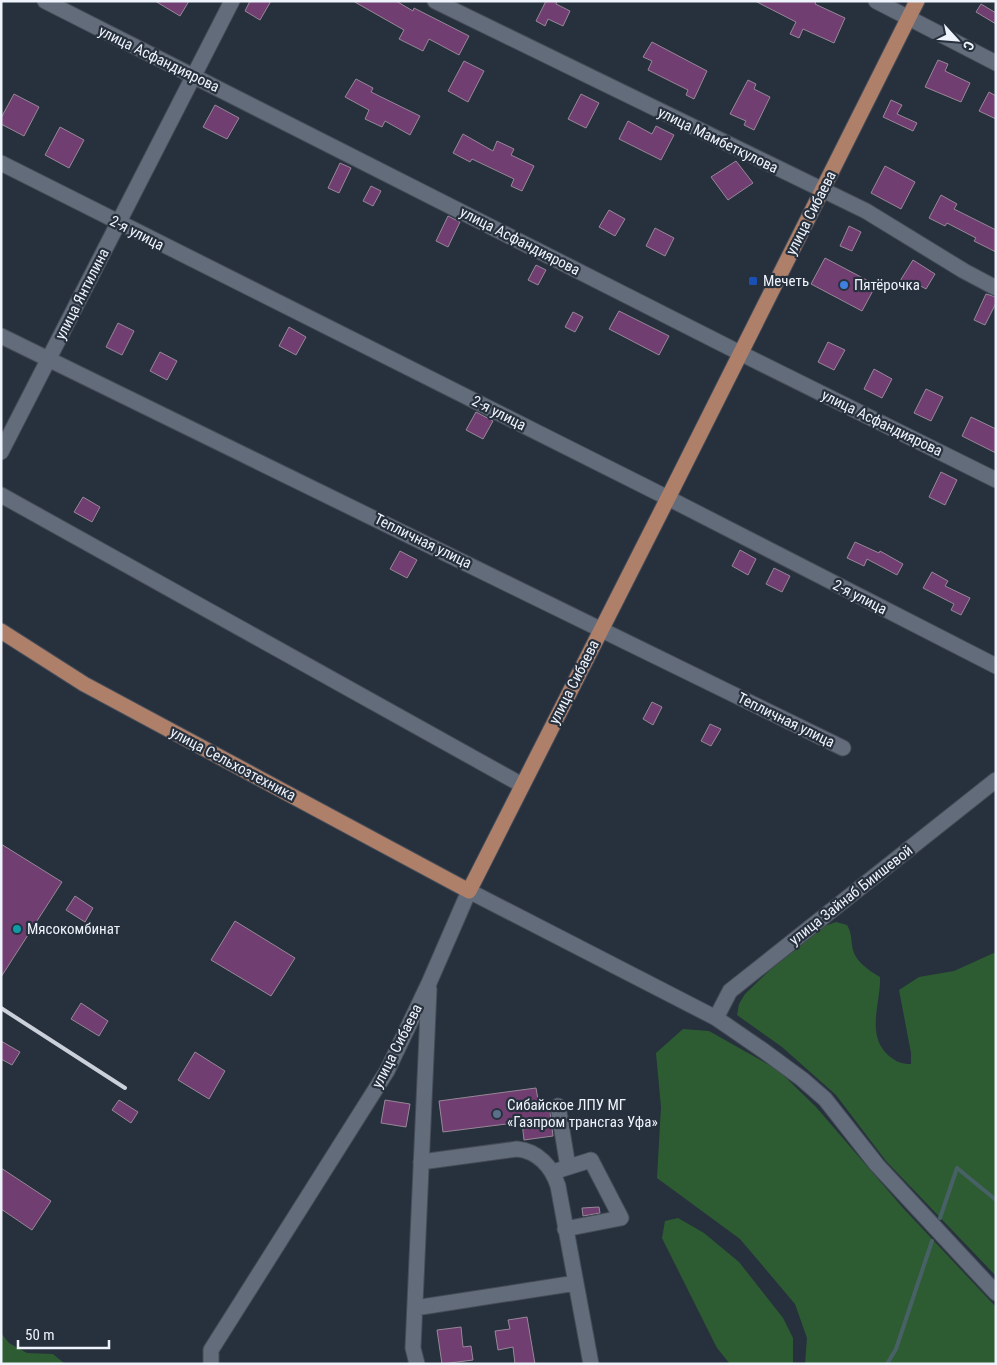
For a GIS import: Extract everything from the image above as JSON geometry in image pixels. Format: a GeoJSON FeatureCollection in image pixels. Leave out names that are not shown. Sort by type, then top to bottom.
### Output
{"type":"FeatureCollection","features":[{"type":"Feature","properties":{"kind":"main road","name":"улица Сибаева"},"geometry":{"type":"LineString","coordinates":[[468,891],[668,498],[917,1]]}},
{"type":"Feature","properties":{"kind":"main road","name":"улица Сельхозтехника"},"geometry":{"type":"LineString","coordinates":[[1,632],[84,684],[468,891]]}},
{"type":"Feature","properties":{"kind":"street","name":"улица Асфандиярова"},"geometry":{"type":"LineString","coordinates":[[45,1],[740,353],[996,480]]}},
{"type":"Feature","properties":{"kind":"street","name":"улица Янтилина"},"geometry":{"type":"LineString","coordinates":[[1,452],[232,1]]}},
{"type":"Feature","properties":{"kind":"street","name":"улица Мамбеткулова"},"geometry":{"type":"LineString","coordinates":[[435,1],[866,211],[964,271],[996,288]]}},
{"type":"Feature","properties":{"kind":"street"},"geometry":{"type":"LineString","coordinates":[[876,1],[996,63]]}},
{"type":"Feature","properties":{"kind":"street","name":"2-я улица"},"geometry":{"type":"LineString","coordinates":[[1,163],[668,498],[996,666]]}},
{"type":"Feature","properties":{"kind":"street","name":"Тепличная улица"},"geometry":{"type":"LineString","coordinates":[[1,336],[843,748]]}},
{"type":"Feature","properties":{"kind":"street"},"geometry":{"type":"LineString","coordinates":[[1,495],[522,785]]}},
{"type":"Feature","properties":{"kind":"street","name":"улица Зайнаб Биишевой"},"geometry":{"type":"LineString","coordinates":[[716,1018],[730,991],[996,780]]}},
{"type":"Feature","properties":{"kind":"street"},"geometry":{"type":"LineString","coordinates":[[468,891],[716,1018],[764,1050],[825,1099],[877,1166],[996,1292]]}},
{"type":"Feature","properties":{"kind":"street","name":"улица Сибаева"},"geometry":{"type":"LineString","coordinates":[[211,1357],[386,1071],[429,983],[468,891]]}},
{"type":"Feature","properties":{"kind":"street"},"geometry":{"type":"LineString","coordinates":[[417,1364],[413,1348],[429,983]]}},
{"type":"Feature","properties":{"kind":"street"},"geometry":{"type":"LineString","coordinates":[[558,1106],[568,1167]]}},
{"type":"Feature","properties":{"kind":"street"},"geometry":{"type":"LineString","coordinates":[[421,1162],[517,1149],[534,1154],[554,1172],[591,1364]]}},
{"type":"Feature","properties":{"kind":"street"},"geometry":{"type":"LineString","coordinates":[[554,1172],[591,1160],[621,1218],[566,1229]]}},
{"type":"Feature","properties":{"kind":"street"},"geometry":{"type":"LineString","coordinates":[[415,1308],[576,1284]]}},
{"type":"Feature","properties":{"kind":"green space"},"geometry":{"type":"Polygon","coordinates":[[[836,922],[847,925],[855,956],[866,968],[880,977],[876,1019],[878,1039],[882,1048],[889,1056],[904,1064],[911,1064],[911,1053],[899,990],[919,977],[954,971],[996,952],[996,1276],[886,1161],[836,1095],[782,1047],[737,1015],[739,1004],[745,994],[770,970],[825,926],[836,922]]]}},
{"type":"Feature","properties":{"kind":"green space"},"geometry":{"type":"Polygon","coordinates":[[[683,1029],[709,1031],[778,1070],[816,1107],[903,1208],[996,1307],[996,1364],[805,1364],[807,1338],[795,1304],[740,1239],[657,1178],[661,1107],[656,1053],[683,1029]]]}},
{"type":"Feature","properties":{"kind":"green space"},"geometry":{"type":"Polygon","coordinates":[[[678,1218],[704,1233],[739,1262],[783,1318],[793,1338],[793,1364],[730,1364],[717,1348],[662,1238],[665,1221],[678,1218]]]}},
{"type":"Feature","properties":{"kind":"green space"},"geometry":{"type":"Polygon","coordinates":[[[1,1333],[9,1343],[27,1353],[53,1354],[65,1364],[1,1364],[1,1333]]]}},
{"type":"Feature","properties":{"kind":"building"},"geometry":{"type":"Polygon","coordinates":[[[155,1],[189,1],[180,16],[155,1]]]}},
{"type":"Feature","properties":{"kind":"building"},"geometry":{"type":"Polygon","coordinates":[[[250,1],[271,1],[260,20],[245,11],[250,1]]]}},
{"type":"Feature","properties":{"kind":"building"},"geometry":{"type":"Polygon","coordinates":[[[353,1],[396,1],[413,11],[414,8],[469,36],[459,55],[429,39],[423,51],[399,39],[404,30],[353,1]]]}},
{"type":"Feature","properties":{"kind":"building"},"geometry":{"type":"Polygon","coordinates":[[[546,1],[557,1],[556,4],[570,11],[563,26],[548,19],[545,26],[536,21],[546,1]]]}},
{"type":"Feature","properties":{"kind":"building"},"geometry":{"type":"Polygon","coordinates":[[[755,1],[816,1],[815,4],[845,18],[834,43],[803,29],[799,38],[790,34],[796,22],[755,1]]]}},
{"type":"Feature","properties":{"kind":"building"},"geometry":{"type":"Polygon","coordinates":[[[981,4],[996,13],[996,24],[976,12],[981,4]]]}},
{"type":"Feature","properties":{"kind":"building"},"geometry":{"type":"Polygon","coordinates":[[[652,42],[707,71],[694,99],[686,95],[688,90],[648,70],[652,61],[643,57],[652,42]]]}},
{"type":"Feature","properties":{"kind":"building"},"geometry":{"type":"Polygon","coordinates":[[[938,60],[948,64],[945,71],[970,83],[961,102],[925,87],[938,60]]]}},
{"type":"Feature","properties":{"kind":"building"},"geometry":{"type":"Polygon","coordinates":[[[464,61],[484,71],[468,102],[448,91],[464,61]]]}},
{"type":"Feature","properties":{"kind":"building"},"geometry":{"type":"Polygon","coordinates":[[[356,79],[373,88],[371,92],[420,116],[410,135],[385,121],[382,127],[365,119],[369,110],[345,97],[356,79]]]}},
{"type":"Feature","properties":{"kind":"building"},"geometry":{"type":"Polygon","coordinates":[[[748,80],[756,84],[754,89],[770,97],[754,130],[744,125],[746,121],[730,114],[748,80]]]}},
{"type":"Feature","properties":{"kind":"building"},"geometry":{"type":"Polygon","coordinates":[[[989,92],[996,96],[996,119],[979,111],[989,92]]]}},
{"type":"Feature","properties":{"kind":"building"},"geometry":{"type":"Polygon","coordinates":[[[14,94],[39,107],[24,136],[1,124],[1,118],[14,94]]]}},
{"type":"Feature","properties":{"kind":"building"},"geometry":{"type":"Polygon","coordinates":[[[581,94],[599,103],[586,128],[568,119],[581,94]]]}},
{"type":"Feature","properties":{"kind":"building"},"geometry":{"type":"Polygon","coordinates":[[[891,100],[902,105],[897,114],[917,123],[913,131],[883,117],[891,100]]]}},
{"type":"Feature","properties":{"kind":"building"},"geometry":{"type":"Polygon","coordinates":[[[215,105],[239,118],[227,139],[203,127],[215,105]]]}},
{"type":"Feature","properties":{"kind":"building"},"geometry":{"type":"Polygon","coordinates":[[[628,121],[652,134],[656,126],[674,135],[661,160],[619,139],[628,121]]]}},
{"type":"Feature","properties":{"kind":"building"},"geometry":{"type":"Polygon","coordinates":[[[60,127],[84,140],[69,168],[45,155],[60,127]]]}},
{"type":"Feature","properties":{"kind":"building"},"geometry":{"type":"Polygon","coordinates":[[[463,134],[493,151],[497,141],[514,149],[511,155],[534,166],[522,191],[511,186],[514,179],[472,159],[470,162],[453,153],[463,134]]]}},
{"type":"Feature","properties":{"kind":"building"},"geometry":{"type":"Polygon","coordinates":[[[736,161],[753,183],[728,200],[711,177],[736,161]]]}},
{"type":"Feature","properties":{"kind":"building"},"geometry":{"type":"Polygon","coordinates":[[[340,163],[351,168],[339,193],[328,188],[340,163]]]}},
{"type":"Feature","properties":{"kind":"building"},"geometry":{"type":"Polygon","coordinates":[[[885,166],[915,182],[901,209],[871,193],[885,166]]]}},
{"type":"Feature","properties":{"kind":"building"},"geometry":{"type":"Polygon","coordinates":[[[371,186],[381,191],[373,206],[363,201],[371,186]]]}},
{"type":"Feature","properties":{"kind":"building"},"geometry":{"type":"Polygon","coordinates":[[[941,195],[957,204],[954,209],[996,230],[996,252],[974,241],[976,238],[947,223],[945,226],[929,218],[941,195]]]}},
{"type":"Feature","properties":{"kind":"building"},"geometry":{"type":"Polygon","coordinates":[[[609,210],[625,219],[615,236],[599,227],[609,210]]]}},
{"type":"Feature","properties":{"kind":"building"},"geometry":{"type":"Polygon","coordinates":[[[448,216],[460,222],[448,247],[436,241],[448,216]]]}},
{"type":"Feature","properties":{"kind":"building"},"geometry":{"type":"Polygon","coordinates":[[[849,226],[861,232],[852,251],[840,246],[849,226]]]}},
{"type":"Feature","properties":{"kind":"building"},"geometry":{"type":"Polygon","coordinates":[[[655,228],[674,238],[665,256],[646,246],[655,228]]]}},
{"type":"Feature","properties":{"kind":"building","name":"Пятёрочка"},"geometry":{"type":"Polygon","coordinates":[[[825,258],[876,285],[862,311],[811,284],[825,258]]]}},
{"type":"Feature","properties":{"kind":"building"},"geometry":{"type":"Polygon","coordinates":[[[913,260],[935,274],[926,289],[917,284],[904,289],[900,281],[913,260]]]}},
{"type":"Feature","properties":{"kind":"building"},"geometry":{"type":"Polygon","coordinates":[[[536,265],[546,270],[538,285],[528,280],[536,265]]]}},
{"type":"Feature","properties":{"kind":"building"},"geometry":{"type":"Polygon","coordinates":[[[986,294],[996,297],[996,303],[985,325],[974,320],[986,294]]]}},
{"type":"Feature","properties":{"kind":"building"},"geometry":{"type":"Polygon","coordinates":[[[619,311],[669,336],[659,355],[609,329],[619,311]]]}},
{"type":"Feature","properties":{"kind":"building"},"geometry":{"type":"Polygon","coordinates":[[[573,312],[583,317],[575,332],[565,327],[573,312]]]}},
{"type":"Feature","properties":{"kind":"building"},"geometry":{"type":"Polygon","coordinates":[[[118,323],[134,331],[122,355],[106,347],[118,323]]]}},
{"type":"Feature","properties":{"kind":"building"},"geometry":{"type":"Polygon","coordinates":[[[289,327],[306,337],[296,355],[279,346],[289,327]]]}},
{"type":"Feature","properties":{"kind":"building"},"geometry":{"type":"Polygon","coordinates":[[[828,342],[845,350],[834,370],[818,362],[828,342]]]}},
{"type":"Feature","properties":{"kind":"building"},"geometry":{"type":"Polygon","coordinates":[[[160,352],[177,361],[167,380],[150,371],[160,352]]]}},
{"type":"Feature","properties":{"kind":"building"},"geometry":{"type":"Polygon","coordinates":[[[874,369],[892,379],[882,398],[864,389],[874,369]]]}},
{"type":"Feature","properties":{"kind":"building"},"geometry":{"type":"Polygon","coordinates":[[[926,389],[943,397],[931,421],[914,413],[926,389]]]}},
{"type":"Feature","properties":{"kind":"building"},"geometry":{"type":"Polygon","coordinates":[[[476,412],[493,421],[483,439],[466,430],[476,412]]]}},
{"type":"Feature","properties":{"kind":"building"},"geometry":{"type":"Polygon","coordinates":[[[971,417],[996,429],[996,453],[962,436],[971,417]]]}},
{"type":"Feature","properties":{"kind":"building"},"geometry":{"type":"Polygon","coordinates":[[[941,472],[957,480],[945,505],[929,497],[941,472]]]}},
{"type":"Feature","properties":{"kind":"building"},"geometry":{"type":"Polygon","coordinates":[[[83,497],[100,507],[92,522],[74,512],[83,497]]]}},
{"type":"Feature","properties":{"kind":"building"},"geometry":{"type":"Polygon","coordinates":[[[855,542],[879,553],[880,551],[903,564],[897,575],[867,559],[864,566],[847,558],[855,542]]]}},
{"type":"Feature","properties":{"kind":"building"},"geometry":{"type":"Polygon","coordinates":[[[740,550],[756,559],[748,575],[732,566],[740,550]]]}},
{"type":"Feature","properties":{"kind":"building"},"geometry":{"type":"Polygon","coordinates":[[[400,551],[417,560],[407,578],[390,569],[400,551]]]}},
{"type":"Feature","properties":{"kind":"building"},"geometry":{"type":"Polygon","coordinates":[[[774,568],[790,576],[782,592],[766,584],[774,568]]]}},
{"type":"Feature","properties":{"kind":"building"},"geometry":{"type":"Polygon","coordinates":[[[932,572],[948,581],[945,586],[970,598],[961,615],[951,610],[954,604],[923,588],[932,572]]]}},
{"type":"Feature","properties":{"kind":"building"},"geometry":{"type":"Polygon","coordinates":[[[652,702],[662,707],[653,725],[643,719],[652,702]]]}},
{"type":"Feature","properties":{"kind":"building"},"geometry":{"type":"Polygon","coordinates":[[[710,724],[721,729],[711,746],[701,741],[710,724]]]}},
{"type":"Feature","properties":{"kind":"building","name":"Мясокомбинат"},"geometry":{"type":"Polygon","coordinates":[[[1,844],[62,882],[1,977],[1,844]]]}},
{"type":"Feature","properties":{"kind":"building"},"geometry":{"type":"Polygon","coordinates":[[[75,896],[93,908],[85,922],[66,910],[75,896]]]}},
{"type":"Feature","properties":{"kind":"building"},"geometry":{"type":"Polygon","coordinates":[[[235,921],[295,958],[271,996],[211,960],[235,921]]]}},
{"type":"Feature","properties":{"kind":"building"},"geometry":{"type":"Polygon","coordinates":[[[81,1003],[108,1021],[99,1036],[71,1019],[81,1003]]]}},
{"type":"Feature","properties":{"kind":"building"},"geometry":{"type":"Polygon","coordinates":[[[1,1041],[20,1052],[12,1065],[1,1059],[1,1041]]]}},
{"type":"Feature","properties":{"kind":"building"},"geometry":{"type":"Polygon","coordinates":[[[195,1052],[225,1071],[209,1099],[178,1080],[195,1052]]]}},
{"type":"Feature","properties":{"kind":"building","name":"Сибайское ЛПУ МГ «Газпром трансгаз Уфа»"},"geometry":{"type":"Polygon","coordinates":[[[536,1088],[539,1105],[549,1104],[553,1136],[524,1140],[522,1122],[443,1132],[439,1101],[536,1088]]]}},
{"type":"Feature","properties":{"kind":"building"},"geometry":{"type":"Polygon","coordinates":[[[119,1100],[138,1112],[131,1123],[112,1110],[119,1100]]]}},
{"type":"Feature","properties":{"kind":"building"},"geometry":{"type":"Polygon","coordinates":[[[385,1100],[410,1104],[406,1127],[381,1123],[385,1100]]]}},
{"type":"Feature","properties":{"kind":"building"},"geometry":{"type":"Polygon","coordinates":[[[1,1168],[51,1201],[32,1230],[1,1209],[1,1168]]]}},
{"type":"Feature","properties":{"kind":"building"},"geometry":{"type":"Polygon","coordinates":[[[599,1207],[600,1213],[583,1216],[582,1208],[599,1207]]]}},
{"type":"Feature","properties":{"kind":"building"},"geometry":{"type":"Polygon","coordinates":[[[527,1317],[535,1364],[515,1364],[513,1347],[498,1350],[495,1331],[510,1329],[508,1320],[527,1317]]]}},
{"type":"Feature","properties":{"kind":"building"},"geometry":{"type":"Polygon","coordinates":[[[461,1327],[463,1347],[471,1346],[473,1360],[442,1364],[437,1330],[461,1327]]]}},
{"type":"Feature","properties":{"kind":"waterway"},"geometry":{"type":"LineString","coordinates":[[940,1218],[957,1168],[996,1200]]}},
{"type":"Feature","properties":{"kind":"waterway"},"geometry":{"type":"LineString","coordinates":[[887,1364],[896,1349],[932,1241]]}},
{"type":"Feature","properties":{"kind":"railway"},"geometry":{"type":"LineString","coordinates":[[1,1008],[125,1088]]}},
{"type":"Feature","properties":{"kind":"place","name":"Мечеть"},"geometry":{"type":"Point","coordinates":[753,281]}},
{"type":"Feature","properties":{"kind":"place","name":"Пятёрочка"},"geometry":{"type":"Point","coordinates":[844,285]}},
{"type":"Feature","properties":{"kind":"place","name":"Мясокомбинат"},"geometry":{"type":"Point","coordinates":[17,929]}},
{"type":"Feature","properties":{"kind":"place","name":"Сибайское ЛПУ МГ «Газпром трансгаз Уфа»"},"geometry":{"type":"Point","coordinates":[497,1114]}}]}
